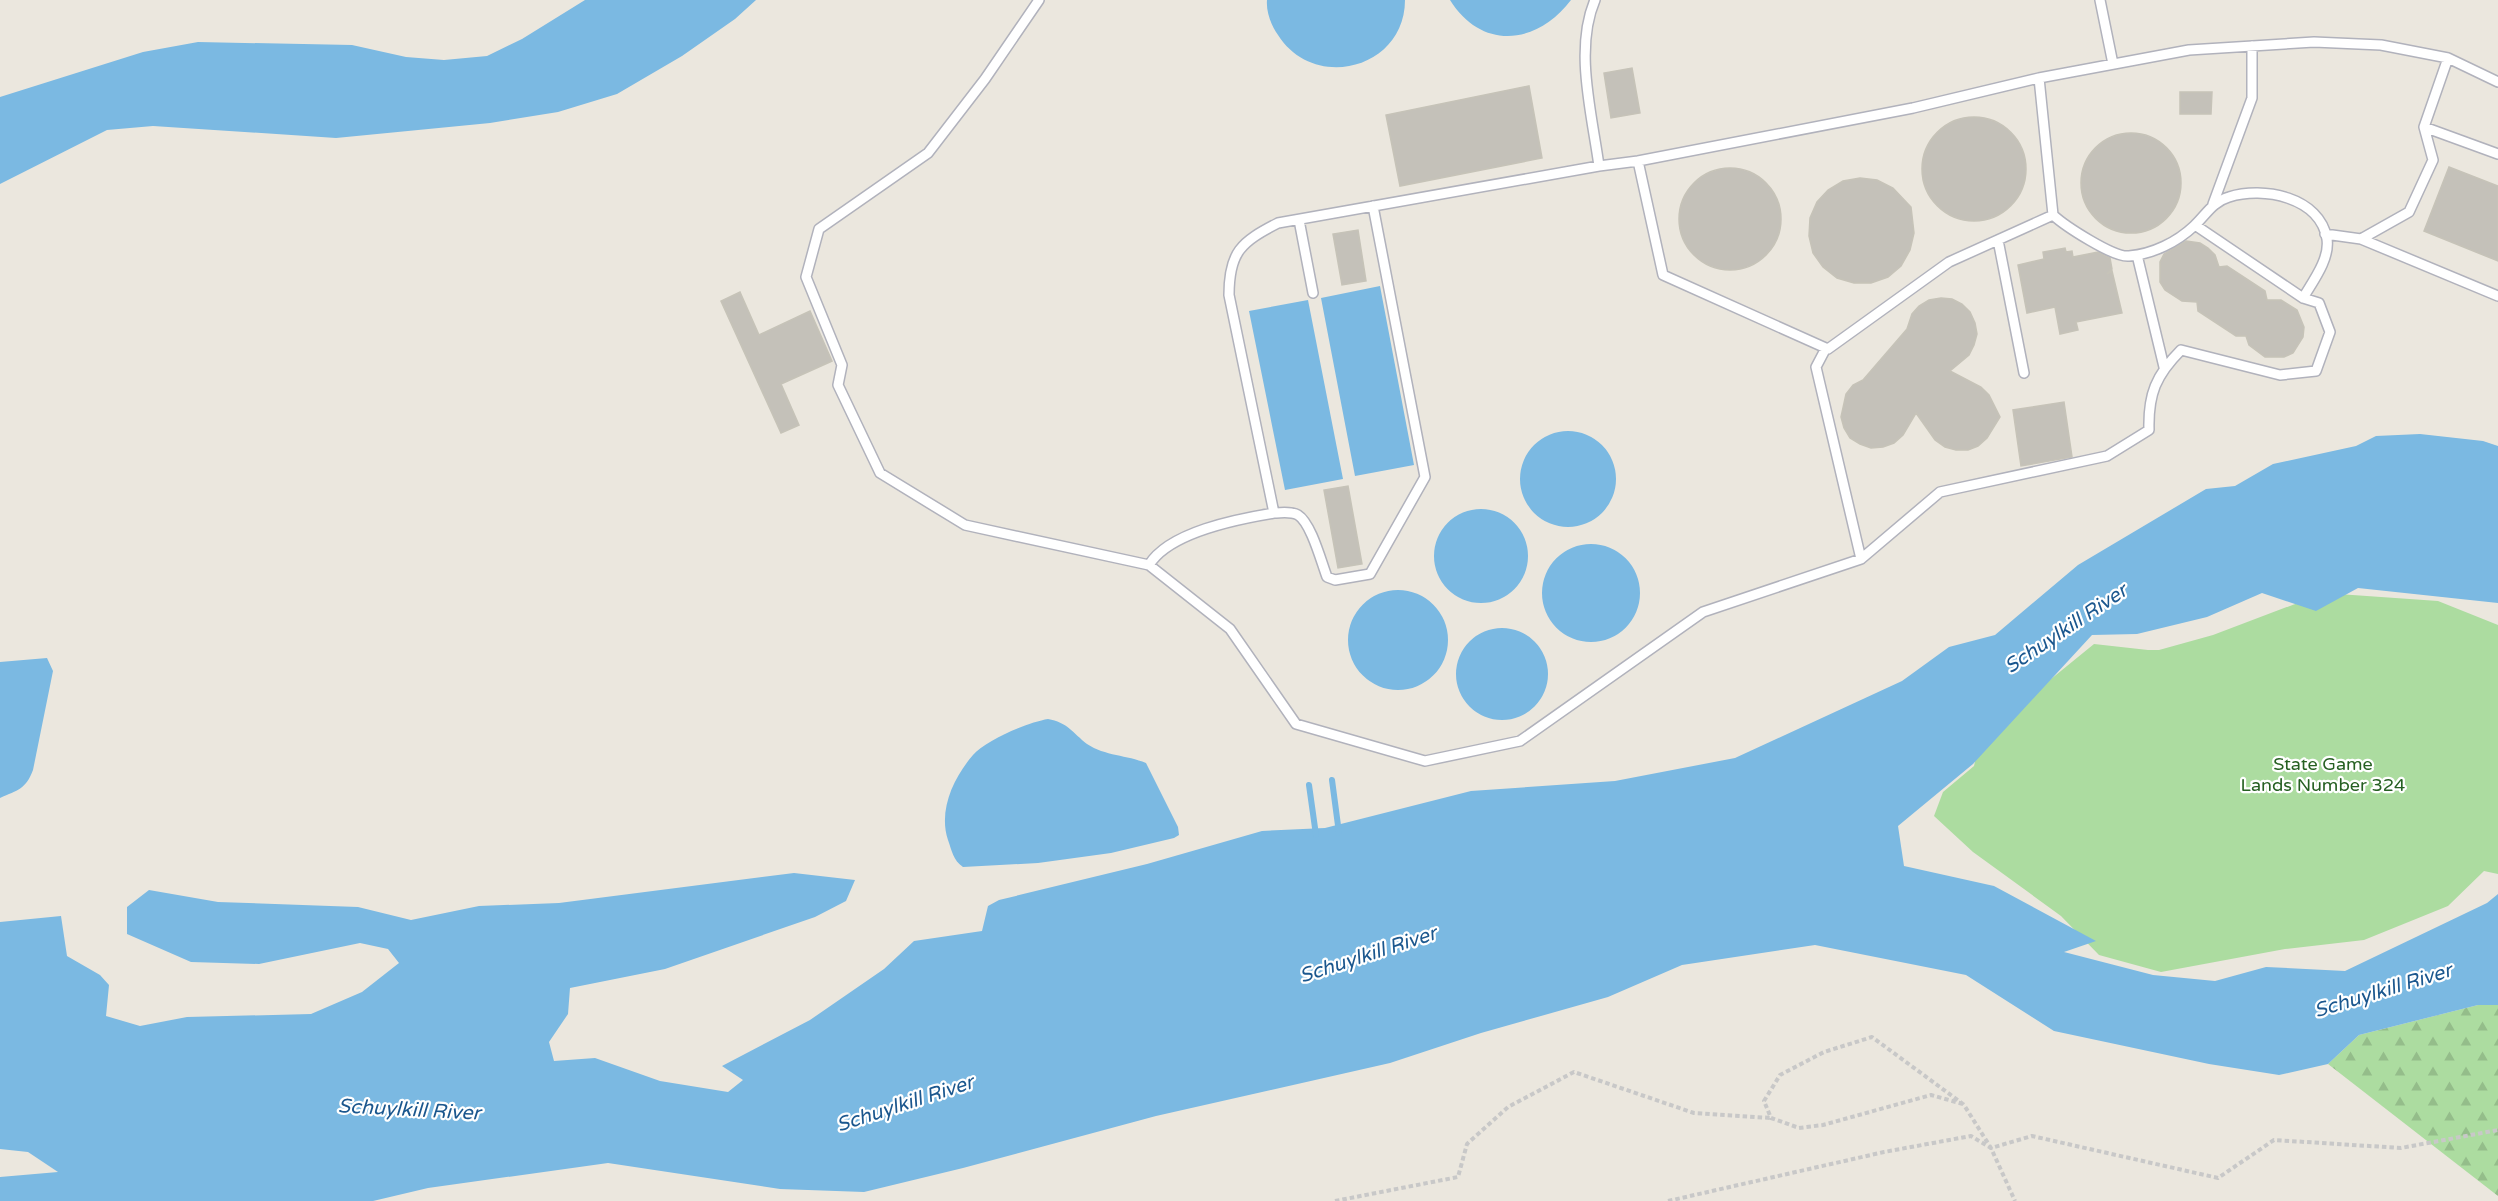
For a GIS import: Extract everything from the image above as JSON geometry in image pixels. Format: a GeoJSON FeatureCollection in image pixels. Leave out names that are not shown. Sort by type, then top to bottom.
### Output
{"type":"FeatureCollection","features":[{"type":"Feature","properties":{"kind":"lane"},"geometry":{"type":"LineString","coordinates":[[1039,0],[985,79],[928,153],[819,229],[806,277],[842,364],[838,385],[880,473],[965,525],[1149,565],[1230,629],[1296,724],[1425,761],[1520,741],[1702,612],[1862,559],[1940,492],[2107,456],[2149,430],[2148,404],[2164,367],[2181,350],[2280,375],[2316,371],[2330,332],[2319,303],[2304,298],[2195,225]]}},
{"type":"Feature","properties":{"kind":"lane"},"geometry":{"type":"LineString","coordinates":[[1595,0],[1587,18],[1584,58],[1599,166]]}},
{"type":"Feature","properties":{"kind":"lane"},"geometry":{"type":"LineString","coordinates":[[2100,0],[2113,64]]}},
{"type":"Feature","properties":{"kind":"lane"},"geometry":{"type":"LineString","coordinates":[[1274,513],[1229,295],[1229,271],[1239,251],[1255,235],[1278,223],[1638,161],[1913,108],[2039,78],[2189,50],[2314,42],[2381,45],[2448,58],[2498,82]]}},
{"type":"Feature","properties":{"kind":"lane"},"geometry":{"type":"LineString","coordinates":[[2039,78],[2053,215],[2065,225],[2125,257],[2148,253],[2175,241],[2195,225],[2213,204],[2252,98],[2252,46]]}},
{"type":"Feature","properties":{"kind":"lane"},"geometry":{"type":"LineString","coordinates":[[2361,239],[2409,212],[2433,160],[2424,126],[2448,58]]}},
{"type":"Feature","properties":{"kind":"lane"},"geometry":{"type":"LineString","coordinates":[[2424,126],[2498,154]]}},
{"type":"Feature","properties":{"kind":"lane"},"geometry":{"type":"LineString","coordinates":[[1638,161],[1663,275],[1826,348]]}},
{"type":"Feature","properties":{"kind":"lane"},"geometry":{"type":"LineString","coordinates":[[2213,204],[2229,196],[2277,194],[2294,200],[2312,212],[2321,223],[2325,234],[2326,252],[2319,271],[2304,298]]}},
{"type":"Feature","properties":{"kind":"lane"},"geometry":{"type":"LineString","coordinates":[[1149,565],[1156,555],[1196,532],[1230,520],[1289,512],[1305,521],[1327,577],[1335,580],[1370,574],[1425,477],[1373,206]]}},
{"type":"Feature","properties":{"kind":"lane"},"geometry":{"type":"LineString","coordinates":[[1862,559],[1816,367],[1826,348],[1949,262],[2053,215]]}},
{"type":"Feature","properties":{"kind":"lane"},"geometry":{"type":"LineString","coordinates":[[1299,220],[1313,293]]}},
{"type":"Feature","properties":{"kind":"lane"},"geometry":{"type":"LineString","coordinates":[[2325,234],[2361,239],[2498,296]]}},
{"type":"Feature","properties":{"kind":"lane"},"geometry":{"type":"LineString","coordinates":[[1998,240],[2024,373]]}},
{"type":"Feature","properties":{"kind":"lane"},"geometry":{"type":"LineString","coordinates":[[2137,255],[2164,367]]}},
{"type":"Feature","properties":{"kind":"path"},"geometry":{"type":"LineString","coordinates":[[1771,1118],[1764,1101],[1780,1075],[1824,1052],[1872,1037],[1963,1104],[1991,1148],[2015,1201]]}},
{"type":"Feature","properties":{"kind":"path"},"geometry":{"type":"LineString","coordinates":[[1335,1201],[1458,1177],[1467,1144],[1508,1107],[1574,1072],[1694,1113],[1771,1118],[1799,1128],[1823,1125],[1931,1095],[1963,1104]]}},
{"type":"Feature","properties":{"kind":"path"},"geometry":{"type":"LineString","coordinates":[[1668,1201],[1884,1152],[1971,1136],[1991,1148],[2032,1136],[2218,1178],[2274,1140],[2401,1148],[2498,1130]]}},
{"type":"Feature","properties":{"kind":"green space","name":"State Game Lands Number 324"},"geometry":{"type":"Polygon","coordinates":[[[2324,593],[2438,601],[2498,625],[2498,874],[2484,871],[2448,906],[2364,940],[2285,949],[2161,972],[2099,955],[2061,916],[1973,852],[1934,816],[1943,792],[1974,766],[1981,736],[2094,644],[2159,650],[2213,635],[2324,593]]]}},
{"type":"Feature","properties":{"kind":"green space"},"geometry":{"type":"Polygon","coordinates":[[[2478,1005],[2498,1005],[2498,1196],[2328,1064],[2359,1035],[2478,1005]]]}},
{"type":"Feature","properties":{"kind":"water"},"geometry":{"type":"Polygon","coordinates":[[[585,0],[756,0],[735,19],[682,56],[617,94],[558,112],[490,123],[336,138],[153,126],[107,130],[0,184],[0,97],[143,52],[198,42],[352,45],[406,57],[444,60],[487,56],[522,39],[585,0]]]}},
{"type":"Feature","properties":{"kind":"water"},"geometry":{"type":"Polygon","coordinates":[[[1267,0],[1405,0],[1401,24],[1390,43],[1374,56],[1355,65],[1334,67],[1313,63],[1294,53],[1273,27],[1268,14],[1267,0]]]}},
{"type":"Feature","properties":{"kind":"water"},"geometry":{"type":"Polygon","coordinates":[[[1450,0],[1571,0],[1557,15],[1542,26],[1526,33],[1510,36],[1493,34],[1478,28],[1463,16],[1450,0]]]}},
{"type":"Feature","properties":{"kind":"water"},"geometry":{"type":"Polygon","coordinates":[[[1380,286],[1414,465],[1355,476],[1321,298],[1380,286]]]}},
{"type":"Feature","properties":{"kind":"water"},"geometry":{"type":"Polygon","coordinates":[[[1308,300],[1343,479],[1285,490],[1249,311],[1308,300]]]}},
{"type":"Feature","properties":{"kind":"water"},"geometry":{"type":"Polygon","coordinates":[[[1568,431],[1586,435],[1602,445],[1612,461],[1616,479],[1612,497],[1602,513],[1586,523],[1568,527],[1550,523],[1534,513],[1524,497],[1520,479],[1524,461],[1534,445],[1550,435],[1568,431]]]}},
{"type":"Feature","properties":{"kind":"water","name":"Schuylkill River"},"geometry":{"type":"Polygon","coordinates":[[[2420,434],[2483,441],[2498,446],[2498,603],[2358,588],[2316,611],[2262,593],[2207,617],[2137,634],[2092,635],[1973,764],[1898,826],[1904,866],[1994,886],[2096,941],[2064,952],[2153,975],[2215,981],[2266,967],[2345,971],[2487,903],[2498,894],[2498,1005],[2478,1005],[2359,1035],[2328,1064],[2279,1075],[2209,1064],[2054,1031],[1966,975],[1815,945],[1682,965],[1608,997],[1481,1033],[1390,1063],[1156,1116],[864,1192],[780,1189],[608,1163],[428,1188],[373,1201],[0,1201],[0,1177],[58,1172],[28,1152],[0,1149],[0,922],[61,916],[67,956],[100,975],[109,985],[106,1016],[140,1026],[187,1017],[311,1014],[362,992],[399,963],[388,949],[360,943],[259,964],[191,962],[127,934],[127,907],[149,890],[218,902],[358,907],[411,920],[479,906],[559,903],[794,873],[855,880],[846,901],[815,917],[665,969],[570,988],[568,1014],[549,1042],[554,1061],[595,1058],[660,1081],[728,1092],[743,1080],[722,1066],[810,1020],[884,969],[914,941],[982,931],[988,906],[999,900],[1147,864],[1262,831],[1325,828],[1471,791],[1615,781],[1735,758],[1902,681],[1949,647],[1995,635],[2078,565],[2206,489],[2235,486],[2273,464],[2356,446],[2376,436],[2420,434]]]}},
{"type":"Feature","properties":{"kind":"water"},"geometry":{"type":"Polygon","coordinates":[[[1481,509],[1499,513],[1514,523],[1524,538],[1528,556],[1524,574],[1514,589],[1499,599],[1481,603],[1463,599],[1448,589],[1438,574],[1434,556],[1438,538],[1448,523],[1463,513],[1481,509]]]}},
{"type":"Feature","properties":{"kind":"water"},"geometry":{"type":"Polygon","coordinates":[[[1591,544],[1610,548],[1626,558],[1636,574],[1640,593],[1636,612],[1626,628],[1610,638],[1591,642],[1572,638],[1556,628],[1546,612],[1542,593],[1546,574],[1556,558],[1572,548],[1591,544]]]}},
{"type":"Feature","properties":{"kind":"water"},"geometry":{"type":"Polygon","coordinates":[[[1398,590],[1417,594],[1433,605],[1444,621],[1448,640],[1444,659],[1433,675],[1417,686],[1398,690],[1379,686],[1363,675],[1352,659],[1348,640],[1352,621],[1363,605],[1379,594],[1398,590]]]}},
{"type":"Feature","properties":{"kind":"water"},"geometry":{"type":"Polygon","coordinates":[[[1502,628],[1520,631],[1535,641],[1545,656],[1548,674],[1545,692],[1535,707],[1520,717],[1502,720],[1484,717],[1469,707],[1459,692],[1456,674],[1459,656],[1469,641],[1484,631],[1502,628]]]}},
{"type":"Feature","properties":{"kind":"water"},"geometry":{"type":"Polygon","coordinates":[[[47,658],[53,671],[33,770],[24,785],[17,791],[0,798],[0,662],[47,658]]]}},
{"type":"Feature","properties":{"kind":"water"},"geometry":{"type":"Polygon","coordinates":[[[1048,719],[1065,725],[1094,748],[1146,763],[1178,827],[1179,835],[1111,853],[1038,863],[963,867],[953,855],[945,829],[950,794],[960,773],[973,755],[988,743],[1019,728],[1048,719]]]}},
{"type":"Feature","properties":{"kind":"building"},"geometry":{"type":"Polygon","coordinates":[[[1632,68],[1640,113],[1611,118],[1604,73],[1632,68]]]}},
{"type":"Feature","properties":{"kind":"building"},"geometry":{"type":"Polygon","coordinates":[[[1529,86],[1542,158],[1400,186],[1386,115],[1529,86]]]}},
{"type":"Feature","properties":{"kind":"building"},"geometry":{"type":"Polygon","coordinates":[[[2180,92],[2212,92],[2211,114],[2180,114],[2180,92]]]}},
{"type":"Feature","properties":{"kind":"building"},"geometry":{"type":"Polygon","coordinates":[[[1974,117],[1994,121],[2011,132],[2022,149],[2026,169],[2022,189],[2011,206],[1994,217],[1974,221],[1954,217],[1937,206],[1926,189],[1922,169],[1926,149],[1937,132],[1954,121],[1974,117]]]}},
{"type":"Feature","properties":{"kind":"building"},"geometry":{"type":"Polygon","coordinates":[[[2131,133],[2150,136],[2167,147],[2178,164],[2181,183],[2178,202],[2167,219],[2150,230],[2131,233],[2112,230],[2095,219],[2084,202],[2081,183],[2084,164],[2095,147],[2112,136],[2131,133]]]}},
{"type":"Feature","properties":{"kind":"building"},"geometry":{"type":"Polygon","coordinates":[[[2449,167],[2498,186],[2498,261],[2424,231],[2449,167]]]}},
{"type":"Feature","properties":{"kind":"building"},"geometry":{"type":"Polygon","coordinates":[[[1730,168],[1749,172],[1766,183],[1777,200],[1781,219],[1777,238],[1766,255],[1749,266],[1730,270],[1711,266],[1694,255],[1683,238],[1679,219],[1683,200],[1694,183],[1711,172],[1730,168]]]}},
{"type":"Feature","properties":{"kind":"building"},"geometry":{"type":"Polygon","coordinates":[[[1860,178],[1877,180],[1893,188],[1911,207],[1914,233],[1910,250],[1901,266],[1888,277],[1871,283],[1854,283],[1837,278],[1823,267],[1813,253],[1809,236],[1810,218],[1817,202],[1828,190],[1843,181],[1860,178]]]}},
{"type":"Feature","properties":{"kind":"building"},"geometry":{"type":"Polygon","coordinates":[[[1358,230],[1366,281],[1342,285],[1333,234],[1358,230]]]}},
{"type":"Feature","properties":{"kind":"building"},"geometry":{"type":"Polygon","coordinates":[[[2186,241],[2200,243],[2208,248],[2215,255],[2219,267],[2227,266],[2265,291],[2267,300],[2281,300],[2297,310],[2304,327],[2303,337],[2293,353],[2284,357],[2265,357],[2249,345],[2246,336],[2236,336],[2198,311],[2197,302],[2182,301],[2165,290],[2160,282],[2160,262],[2164,254],[2186,241]]]}},
{"type":"Feature","properties":{"kind":"building"},"geometry":{"type":"Polygon","coordinates":[[[2065,248],[2066,252],[2072,251],[2073,257],[2098,252],[2110,258],[2112,269],[2107,274],[2112,271],[2122,313],[2076,322],[2078,330],[2060,334],[2055,307],[2027,313],[2018,265],[2044,259],[2043,252],[2065,248]]]}},
{"type":"Feature","properties":{"kind":"building"},"geometry":{"type":"Polygon","coordinates":[[[740,292],[759,335],[810,311],[832,361],[781,384],[799,425],[781,433],[721,301],[740,292]]]}},
{"type":"Feature","properties":{"kind":"building"},"geometry":{"type":"Polygon","coordinates":[[[1952,299],[1962,304],[1970,312],[1975,323],[1977,334],[1969,355],[1950,371],[1981,387],[1989,395],[2000,417],[1987,438],[1978,446],[1968,450],[1945,447],[1935,440],[1916,413],[1903,435],[1894,443],[1871,448],[1850,438],[1841,417],[1846,394],[1853,385],[1863,380],[1907,329],[1912,314],[1919,306],[1929,300],[1952,299]]]}},
{"type":"Feature","properties":{"kind":"building"},"geometry":{"type":"Polygon","coordinates":[[[2064,402],[2072,457],[2021,466],[2013,410],[2064,402]]]}},
{"type":"Feature","properties":{"kind":"building"},"geometry":{"type":"Polygon","coordinates":[[[1348,486],[1362,564],[1338,568],[1324,490],[1348,486]]]}},
{"type":"Feature","properties":{"kind":"waterway"},"geometry":{"type":"LineString","coordinates":[[1332,780],[1339,833]]}},
{"type":"Feature","properties":{"kind":"waterway"},"geometry":{"type":"LineString","coordinates":[[1309,785],[1316,835]]}}]}
